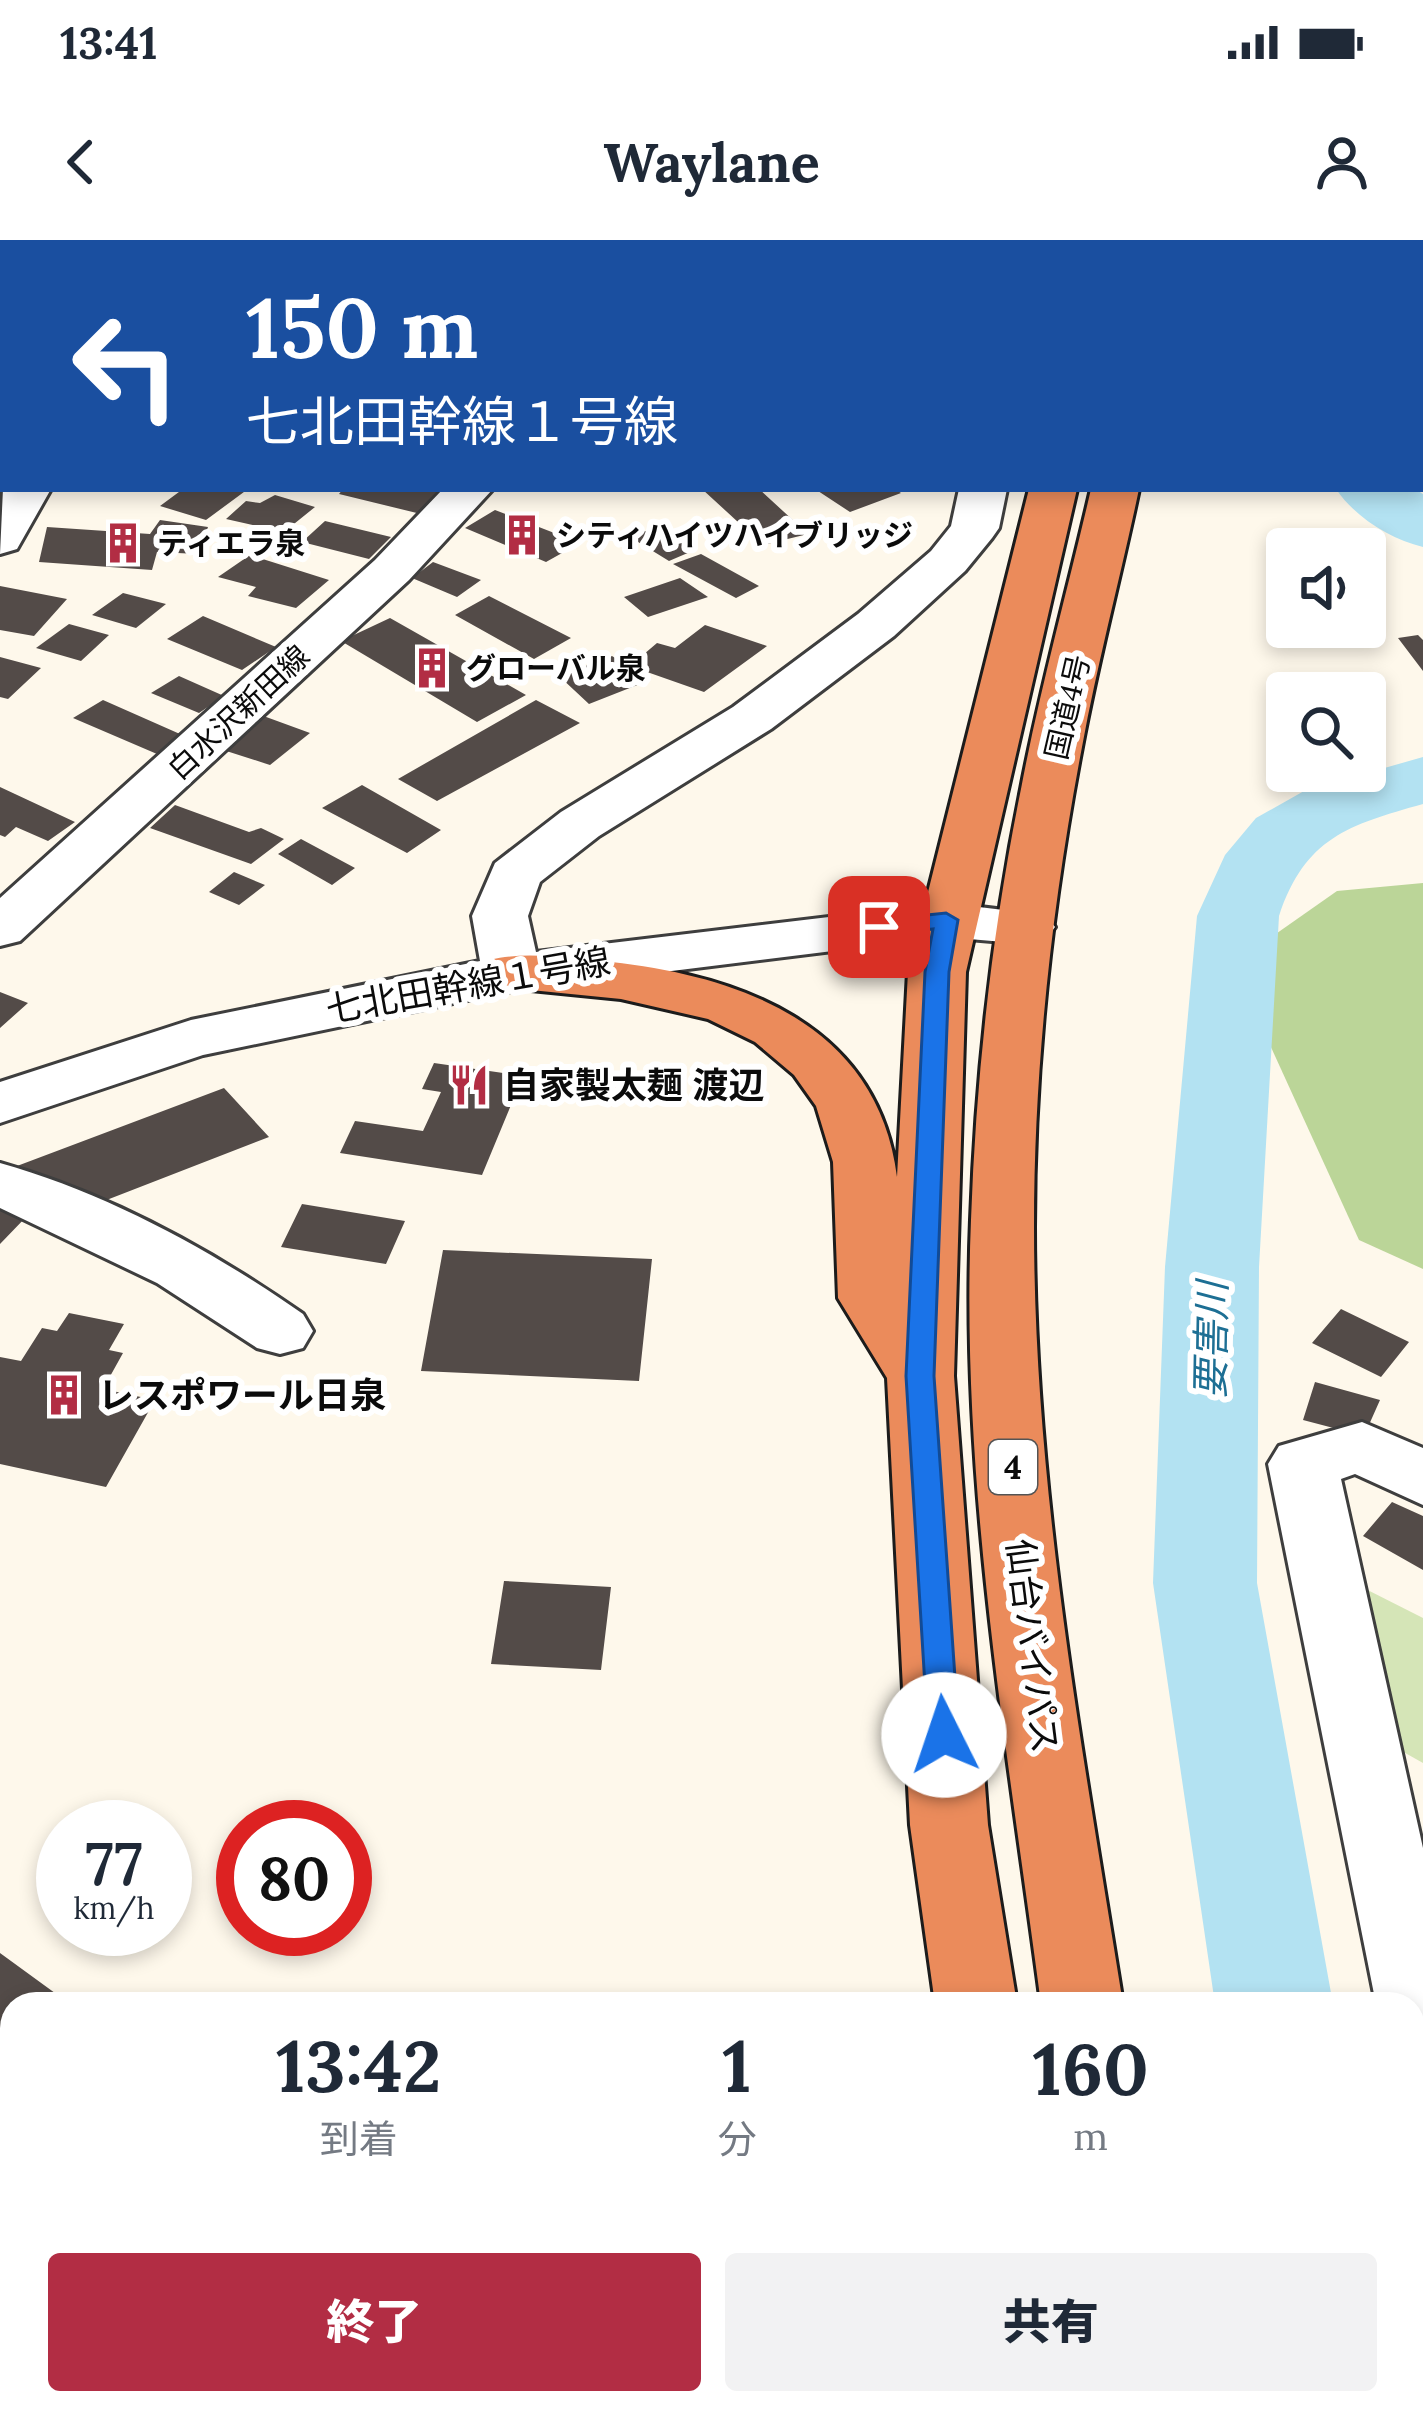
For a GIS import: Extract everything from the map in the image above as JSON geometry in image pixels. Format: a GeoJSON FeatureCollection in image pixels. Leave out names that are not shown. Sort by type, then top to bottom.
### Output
{"type":"FeatureCollection","features":[{"type":"Feature","properties":{"kind":"highway","name":"国道4号"},"geometry":{"type":"LineString","coordinates":[[946,920],[1052,492]]}},
{"type":"Feature","properties":{"kind":"highway","name":"国道4号"},"geometry":{"type":"LineString","coordinates":[[1026,927],[1056,743],[1114,492]]}},
{"type":"Feature","properties":{"kind":"highway"},"geometry":{"type":"LineString","coordinates":[[946,920],[937,972],[920,1376],[949,1825],[974,1992]]}},
{"type":"Feature","properties":{"kind":"highway","name":"仙台バイパス"},"geometry":{"type":"LineString","coordinates":[[1026,927],[1007,1115],[1003,1345],[1021,1575],[1080,1992]]}},
{"type":"Feature","properties":{"kind":"highway"},"geometry":{"type":"LineString","coordinates":[[511,973],[618,978],[671,988],[758,1017],[806,1049],[829,1075],[857,1132],[870,1216],[870,1296],[920,1376]]}},
{"type":"Feature","properties":{"kind":"street"},"geometry":{"type":"LineString","coordinates":[[0,539],[25,492]]}},
{"type":"Feature","properties":{"kind":"street","name":"白水沢新田線"},"geometry":{"type":"LineString","coordinates":[[7,914],[392,570],[466,492]]}},
{"type":"Feature","properties":{"kind":"street"},"geometry":{"type":"LineString","coordinates":[[511,973],[500,916],[515,875],[580,824],[752,718],[876,625],[948,561],[975,528],[982,492]]}},
{"type":"Feature","properties":{"kind":"street","name":"七北田幹線１号線"},"geometry":{"type":"LineString","coordinates":[[0,1103],[190,1039],[511,973],[946,920],[1026,927]]}},
{"type":"Feature","properties":{"kind":"street"},"geometry":{"type":"LineString","coordinates":[[0,1184],[96,1223],[225,1290],[280,1331]]}},
{"type":"Feature","properties":{"kind":"street"},"geometry":{"type":"LineString","coordinates":[[1415,1992],[1304,1464],[1362,1447],[1423,1479]]}},
{"type":"Feature","properties":{"kind":"street"},"geometry":{"type":"LineString","coordinates":[[1359,1727],[1423,1763]]}},
{"type":"Feature","properties":{"kind":"green space"},"geometry":{"type":"Polygon","coordinates":[[[1423,883],[1423,1269],[1359,1240],[1233,964],[1337,891],[1423,883]]]}},
{"type":"Feature","properties":{"kind":"green space"},"geometry":{"type":"Polygon","coordinates":[[[1326,1569],[1423,1618],[1423,1763],[1359,1727],[1326,1569]]]}},
{"type":"Feature","properties":{"kind":"building"},"geometry":{"type":"Polygon","coordinates":[[[179,492],[244,492],[206,520],[160,506],[179,492]]]}},
{"type":"Feature","properties":{"kind":"building"},"geometry":{"type":"Polygon","coordinates":[[[341,492],[446,492],[425,515],[341,492]]]}},
{"type":"Feature","properties":{"kind":"building"},"geometry":{"type":"Polygon","coordinates":[[[705,492],[762,492],[808,534],[763,545],[705,492]]]}},
{"type":"Feature","properties":{"kind":"building"},"geometry":{"type":"Polygon","coordinates":[[[820,492],[901,493],[850,512],[820,492]]]}},
{"type":"Feature","properties":{"kind":"building"},"geometry":{"type":"Polygon","coordinates":[[[275,495],[315,507],[284,532],[226,519],[246,501],[260,503],[275,495]]]}},
{"type":"Feature","properties":{"kind":"building","name":"シティハイツハイブリッジ"},"geometry":{"type":"Polygon","coordinates":[[[495,510],[580,543],[546,562],[465,528],[495,510]]]}},
{"type":"Feature","properties":{"kind":"building","name":"ティエラ泉"},"geometry":{"type":"Polygon","coordinates":[[[160,520],[208,527],[198,554],[157,552],[152,570],[39,562],[47,527],[150,534],[160,520]]]}},
{"type":"Feature","properties":{"kind":"building"},"geometry":{"type":"Polygon","coordinates":[[[325,521],[391,537],[369,559],[302,542],[325,521]]]}},
{"type":"Feature","properties":{"kind":"building"},"geometry":{"type":"Polygon","coordinates":[[[645,531],[655,536],[665,533],[697,549],[669,561],[630,537],[645,531]]]}},
{"type":"Feature","properties":{"kind":"building"},"geometry":{"type":"Polygon","coordinates":[[[701,554],[759,586],[736,598],[673,564],[701,554]]]}},
{"type":"Feature","properties":{"kind":"building"},"geometry":{"type":"Polygon","coordinates":[[[250,555],[329,580],[296,608],[248,596],[256,587],[218,577],[250,555]]]}},
{"type":"Feature","properties":{"kind":"building"},"geometry":{"type":"Polygon","coordinates":[[[433,562],[481,580],[457,597],[412,578],[433,562]]]}},
{"type":"Feature","properties":{"kind":"building"},"geometry":{"type":"Polygon","coordinates":[[[680,578],[708,597],[648,617],[624,597],[680,578]]]}},
{"type":"Feature","properties":{"kind":"building"},"geometry":{"type":"Polygon","coordinates":[[[0,586],[67,599],[34,636],[0,630],[0,586]]]}},
{"type":"Feature","properties":{"kind":"building"},"geometry":{"type":"Polygon","coordinates":[[[123,593],[166,604],[136,628],[92,615],[123,593]]]}},
{"type":"Feature","properties":{"kind":"building"},"geometry":{"type":"Polygon","coordinates":[[[489,596],[571,638],[534,659],[455,615],[489,596]]]}},
{"type":"Feature","properties":{"kind":"building"},"geometry":{"type":"Polygon","coordinates":[[[203,616],[276,647],[242,670],[167,639],[203,616]]]}},
{"type":"Feature","properties":{"kind":"building","name":"グローバル泉"},"geometry":{"type":"Polygon","coordinates":[[[390,618],[526,695],[477,722],[341,641],[390,618]]]}},
{"type":"Feature","properties":{"kind":"building"},"geometry":{"type":"Polygon","coordinates":[[[69,624],[109,635],[81,661],[36,648],[69,624]]]}},
{"type":"Feature","properties":{"kind":"building"},"geometry":{"type":"Polygon","coordinates":[[[705,625],[767,646],[704,692],[630,666],[657,643],[675,648],[705,625]]]}},
{"type":"Feature","properties":{"kind":"building"},"geometry":{"type":"Polygon","coordinates":[[[1418,635],[1423,640],[1423,671],[1398,638],[1418,635]]]}},
{"type":"Feature","properties":{"kind":"building"},"geometry":{"type":"Polygon","coordinates":[[[612,656],[650,680],[589,704],[559,676],[612,656]]]}},
{"type":"Feature","properties":{"kind":"building"},"geometry":{"type":"Polygon","coordinates":[[[0,657],[41,668],[8,699],[0,697],[0,657]]]}},
{"type":"Feature","properties":{"kind":"building"},"geometry":{"type":"Polygon","coordinates":[[[179,676],[224,696],[199,713],[151,693],[179,676]]]}},
{"type":"Feature","properties":{"kind":"building"},"geometry":{"type":"Polygon","coordinates":[[[103,700],[189,738],[164,757],[73,718],[103,700]]]}},
{"type":"Feature","properties":{"kind":"building"},"geometry":{"type":"Polygon","coordinates":[[[536,700],[580,723],[437,801],[398,779],[536,700]]]}},
{"type":"Feature","properties":{"kind":"building"},"geometry":{"type":"Polygon","coordinates":[[[258,714],[310,733],[270,765],[217,748],[258,714]]]}},
{"type":"Feature","properties":{"kind":"building"},"geometry":{"type":"Polygon","coordinates":[[[362,785],[441,830],[407,853],[322,808],[362,785]]]}},
{"type":"Feature","properties":{"kind":"building"},"geometry":{"type":"Polygon","coordinates":[[[0,787],[75,822],[48,841],[16,827],[5,837],[0,835],[0,787]]]}},
{"type":"Feature","properties":{"kind":"building"},"geometry":{"type":"Polygon","coordinates":[[[175,805],[249,832],[261,828],[284,839],[251,864],[150,828],[175,805]]]}},
{"type":"Feature","properties":{"kind":"building"},"geometry":{"type":"Polygon","coordinates":[[[301,839],[355,868],[332,885],[278,854],[301,839]]]}},
{"type":"Feature","properties":{"kind":"building"},"geometry":{"type":"Polygon","coordinates":[[[234,872],[265,885],[239,905],[209,892],[234,872]]]}},
{"type":"Feature","properties":{"kind":"building"},"geometry":{"type":"Polygon","coordinates":[[[0,992],[28,1003],[0,1028],[0,992]]]}},
{"type":"Feature","properties":{"kind":"building"},"geometry":{"type":"Polygon","coordinates":[[[434,1063],[523,1076],[482,1175],[340,1153],[355,1121],[423,1131],[441,1092],[422,1089],[434,1063]]]}},
{"type":"Feature","properties":{"kind":"building"},"geometry":{"type":"Polygon","coordinates":[[[224,1088],[269,1137],[104,1201],[17,1166],[224,1088]]]}},
{"type":"Feature","properties":{"kind":"building"},"geometry":{"type":"Polygon","coordinates":[[[302,1204],[405,1221],[386,1264],[281,1247],[302,1204]]]}},
{"type":"Feature","properties":{"kind":"building"},"geometry":{"type":"Polygon","coordinates":[[[0,1206],[27,1216],[0,1244],[0,1206]]]}},
{"type":"Feature","properties":{"kind":"building"},"geometry":{"type":"Polygon","coordinates":[[[443,1250],[652,1259],[639,1381],[421,1371],[443,1250]]]}},
{"type":"Feature","properties":{"kind":"building"},"geometry":{"type":"Polygon","coordinates":[[[1341,1309],[1409,1342],[1381,1377],[1312,1343],[1341,1309]]]}},
{"type":"Feature","properties":{"kind":"building","name":"レスポワール日泉"},"geometry":{"type":"Polygon","coordinates":[[[69,1313],[124,1324],[109,1350],[123,1353],[103,1389],[155,1400],[106,1487],[0,1464],[0,1357],[21,1361],[42,1328],[57,1331],[69,1313]]]}},
{"type":"Feature","properties":{"kind":"building"},"geometry":{"type":"Polygon","coordinates":[[[1315,1382],[1380,1400],[1364,1436],[1303,1420],[1315,1382]]]}},
{"type":"Feature","properties":{"kind":"building"},"geometry":{"type":"Polygon","coordinates":[[[1392,1502],[1423,1516],[1423,1570],[1363,1536],[1392,1502]]]}},
{"type":"Feature","properties":{"kind":"building"},"geometry":{"type":"Polygon","coordinates":[[[504,1581],[611,1587],[601,1670],[491,1664],[504,1581]]]}},
{"type":"Feature","properties":{"kind":"building"},"geometry":{"type":"Polygon","coordinates":[[[0,1953],[54,1992],[0,1992],[0,1953]]]}},
{"type":"Feature","properties":{"kind":"waterway","name":"要害川"},"geometry":{"type":"LineString","coordinates":[[1374,492],[1423,526]]}},
{"type":"Feature","properties":{"kind":"waterway","name":"要害川"},"geometry":{"type":"LineString","coordinates":[[1272,1992],[1205,1583],[1212,1267],[1238,916],[1250,882],[1284,835],[1332,807],[1423,780]]}},
{"type":"Feature","properties":{"kind":"place","name":"シティハイツハイブリッジ"},"geometry":{"type":"Point","coordinates":[522,535]}},
{"type":"Feature","properties":{"kind":"place","name":"ティエラ泉"},"geometry":{"type":"Point","coordinates":[123,543]}},
{"type":"Feature","properties":{"kind":"place","name":"グローバル泉"},"geometry":{"type":"Point","coordinates":[432,668]}},
{"type":"Feature","properties":{"kind":"place","name":"自家製太麺 渡辺"},"geometry":{"type":"Point","coordinates":[469,1085]}},
{"type":"Feature","properties":{"kind":"place","name":"レスポワール日泉"},"geometry":{"type":"Point","coordinates":[64,1395]}},
{"type":"Feature","properties":{"kind":"route"},"geometry":{"type":"LineString","coordinates":[[879,927],[946,920],[937,972],[920,1376],[944,1735]]}}]}
